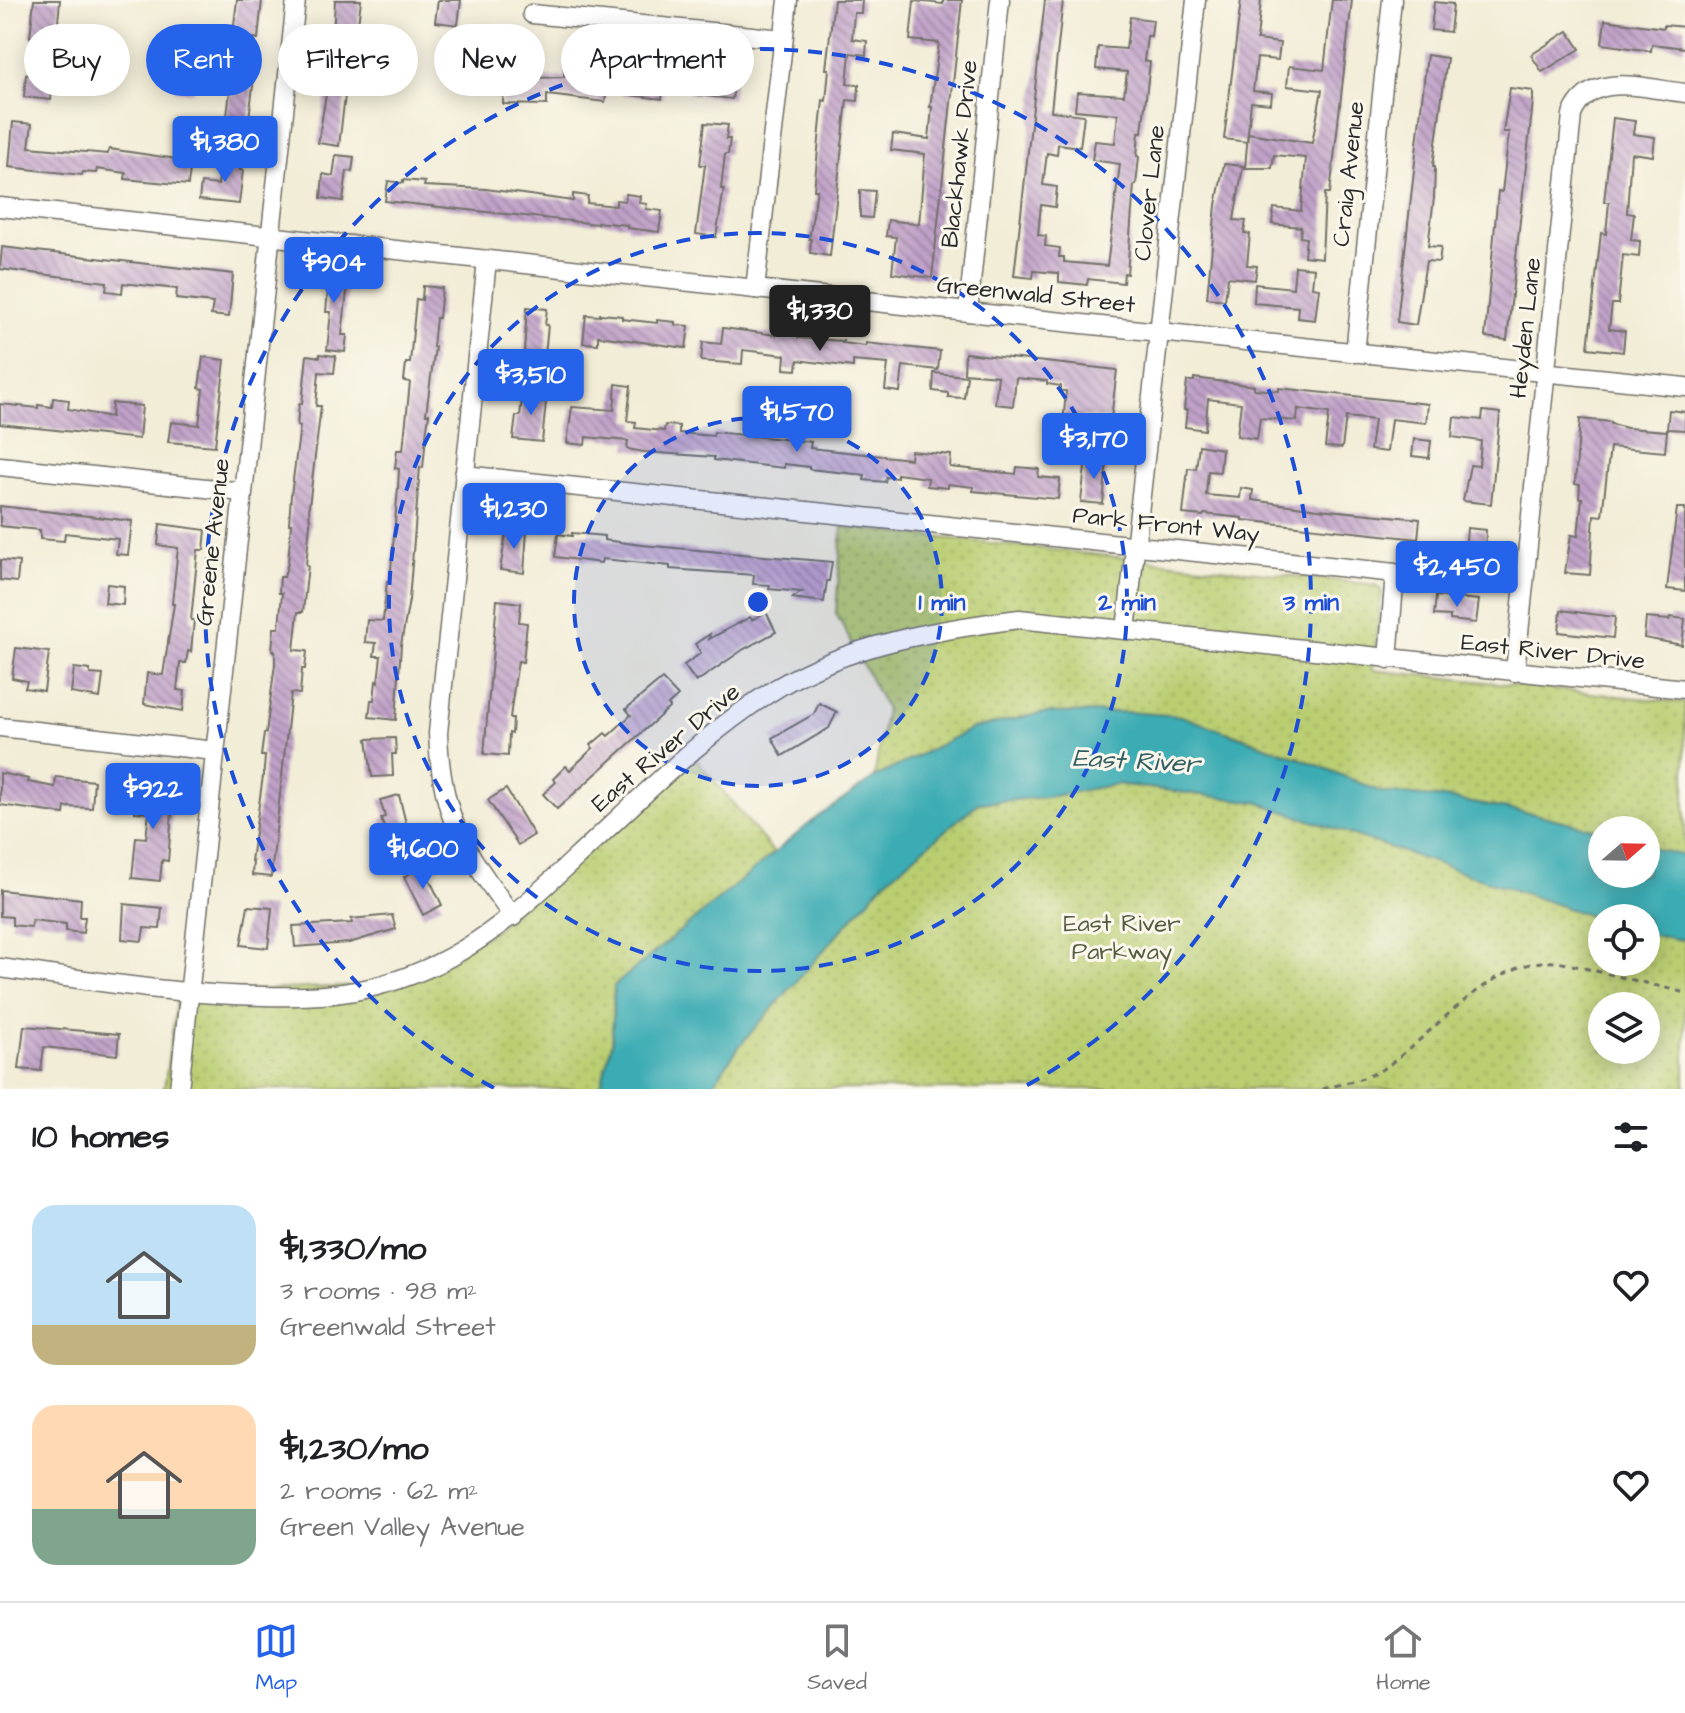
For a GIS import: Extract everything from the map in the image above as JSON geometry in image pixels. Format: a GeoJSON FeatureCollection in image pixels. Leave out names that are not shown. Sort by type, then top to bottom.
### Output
{"type":"FeatureCollection","features":[{"type":"Feature","properties":{"kind":"street","name":"Greene Avenue"},"geometry":{"type":"LineString","coordinates":[[179,1089],[296,0]]}},
{"type":"Feature","properties":{"kind":"street"},"geometry":{"type":"LineString","coordinates":[[755,289],[788,0]]}},
{"type":"Feature","properties":{"kind":"street","name":"Blackhawk Drive"},"geometry":{"type":"LineString","coordinates":[[968,312],[1000,0]]}},
{"type":"Feature","properties":{"kind":"street","name":"Clover Lane"},"geometry":{"type":"LineString","coordinates":[[1126,630],[1196,0]]}},
{"type":"Feature","properties":{"kind":"street","name":"Craig Avenue"},"geometry":{"type":"LineString","coordinates":[[1355,353],[1392,0]]}},
{"type":"Feature","properties":{"kind":"street"},"geometry":{"type":"LineString","coordinates":[[532,14],[783,39]]}},
{"type":"Feature","properties":{"kind":"street","name":"Heyden Lane"},"geometry":{"type":"LineString","coordinates":[[1515,672],[1572,115],[1581,98],[1598,87],[1685,93]]}},
{"type":"Feature","properties":{"kind":"street","name":"Greenwald Street"},"geometry":{"type":"LineString","coordinates":[[0,207],[1685,387]]}},
{"type":"Feature","properties":{"kind":"street"},"geometry":{"type":"LineString","coordinates":[[487,260],[438,733],[439,760],[442,788],[458,837],[513,917]]}},
{"type":"Feature","properties":{"kind":"street"},"geometry":{"type":"LineString","coordinates":[[0,466],[243,492]]}},
{"type":"Feature","properties":{"kind":"street","name":"Park Front Way"},"geometry":{"type":"LineString","coordinates":[[464,475],[1395,573],[1388,659]]}},
{"type":"Feature","properties":{"kind":"street","name":"East River Drive"},"geometry":{"type":"LineString","coordinates":[[0,968],[190,994],[317,997],[383,985],[437,965],[513,917],[727,723],[778,688],[829,662],[885,642],[959,627],[1019,619],[1685,689]]}},
{"type":"Feature","properties":{"kind":"street"},"geometry":{"type":"LineString","coordinates":[[0,727],[215,751]]}},
{"type":"Feature","properties":{"kind":"path"},"geometry":{"type":"LineString","coordinates":[[1323,1089],[1359,1080],[1384,1069],[1506,971],[1523,965],[1545,961],[1685,993]]}},
{"type":"Feature","properties":{"kind":"green space"},"geometry":{"type":"Polygon","coordinates":[[[842,527],[1376,585],[1382,591],[1372,670],[1685,703],[1685,856],[1660,850],[1660,816],[1588,816],[1588,827],[1535,814],[1444,798],[1381,792],[1234,734],[1127,712],[1042,713],[971,729],[874,778],[886,709],[836,613],[842,527]]]}},
{"type":"Feature","properties":{"kind":"green space"},"geometry":{"type":"Polygon","coordinates":[[[692,754],[775,854],[614,986],[612,1043],[600,1089],[164,1089],[178,993],[383,985],[489,935],[692,754]]]}},
{"type":"Feature","properties":{"kind":"green space","name":"East River Parkway"},"geometry":{"type":"Polygon","coordinates":[[[1117,784],[1257,802],[1588,915],[1588,976],[1660,976],[1660,936],[1685,940],[1685,1089],[710,1089],[740,1045],[885,881],[978,803],[1047,797],[1117,784]]]}},
{"type":"Feature","properties":{"kind":"water","name":"East River"},"geometry":{"type":"Polygon","coordinates":[[[1127,712],[1181,716],[1315,764],[1381,792],[1444,798],[1535,814],[1588,827],[1588,888],[1660,888],[1660,850],[1685,856],[1685,940],[1660,936],[1660,904],[1588,904],[1588,915],[1257,802],[1117,784],[1047,797],[978,803],[885,881],[740,1045],[710,1089],[600,1089],[612,1043],[614,986],[815,819],[874,778],[971,729],[1042,713],[1127,712]]]}},
{"type":"Feature","properties":{"kind":"building"},"geometry":{"type":"Polygon","coordinates":[[[34,0],[60,0],[58,24],[31,24],[34,0]]]}},
{"type":"Feature","properties":{"kind":"building"},"geometry":{"type":"Polygon","coordinates":[[[237,0],[262,0],[260,24],[234,24],[237,0]]]}},
{"type":"Feature","properties":{"kind":"building"},"geometry":{"type":"Polygon","coordinates":[[[335,0],[361,0],[358,24],[334,24],[335,0]]]}},
{"type":"Feature","properties":{"kind":"building"},"geometry":{"type":"Polygon","coordinates":[[[438,0],[461,0],[458,24],[435,22],[438,0]]]}},
{"type":"Feature","properties":{"kind":"building"},"geometry":{"type":"Polygon","coordinates":[[[834,0],[862,0],[861,13],[854,13],[852,39],[867,41],[866,55],[850,53],[847,84],[859,85],[858,101],[847,100],[830,256],[810,253],[809,239],[817,190],[814,190],[823,100],[826,101],[829,69],[826,69],[834,0]]]}},
{"type":"Feature","properties":{"kind":"building"},"geometry":{"type":"Polygon","coordinates":[[[943,0],[962,0],[932,278],[892,273],[896,237],[886,236],[888,220],[919,224],[925,154],[891,150],[893,134],[929,139],[939,43],[910,40],[914,1],[943,4],[943,0]]]}},
{"type":"Feature","properties":{"kind":"building"},"geometry":{"type":"Polygon","coordinates":[[[1045,0],[1063,0],[1051,111],[1084,115],[1080,147],[1058,144],[1057,155],[1047,153],[1043,185],[1057,187],[1055,207],[1041,205],[1038,235],[1046,236],[1045,246],[1060,248],[1059,257],[1064,257],[1064,262],[1107,266],[1120,164],[1092,160],[1095,141],[1115,143],[1118,114],[1075,110],[1077,92],[1124,95],[1127,72],[1096,69],[1098,47],[1126,49],[1130,17],[1153,20],[1151,36],[1147,36],[1144,61],[1150,62],[1142,132],[1139,132],[1127,274],[1124,273],[1123,283],[1088,279],[1087,285],[1059,282],[1059,273],[1034,271],[1033,278],[1014,276],[1045,0]]]}},
{"type":"Feature","properties":{"kind":"building"},"geometry":{"type":"Polygon","coordinates":[[[1241,0],[1261,0],[1257,40],[1280,43],[1278,60],[1257,58],[1253,91],[1272,93],[1271,104],[1251,102],[1247,142],[1224,139],[1241,0]]]}},
{"type":"Feature","properties":{"kind":"building"},"geometry":{"type":"Polygon","coordinates":[[[1332,0],[1352,0],[1330,193],[1325,193],[1322,258],[1304,256],[1306,238],[1300,237],[1301,227],[1272,224],[1274,208],[1301,211],[1306,158],[1274,155],[1272,168],[1245,168],[1248,133],[1312,143],[1322,90],[1287,86],[1289,66],[1324,70],[1332,0]]]}},
{"type":"Feature","properties":{"kind":"building"},"geometry":{"type":"Polygon","coordinates":[[[1434,2],[1453,4],[1450,32],[1431,30],[1434,2]]]}},
{"type":"Feature","properties":{"kind":"building"},"geometry":{"type":"Polygon","coordinates":[[[1605,20],[1664,28],[1664,25],[1685,27],[1685,48],[1652,44],[1651,51],[1602,44],[1605,20]]]}},
{"type":"Feature","properties":{"kind":"building"},"geometry":{"type":"Polygon","coordinates":[[[1568,31],[1580,49],[1542,72],[1531,55],[1568,31]]]}},
{"type":"Feature","properties":{"kind":"building"},"geometry":{"type":"Polygon","coordinates":[[[1427,55],[1447,58],[1433,166],[1434,198],[1428,246],[1441,247],[1439,262],[1426,261],[1416,325],[1397,322],[1427,55]]]}},
{"type":"Feature","properties":{"kind":"building"},"geometry":{"type":"Polygon","coordinates":[[[561,77],[561,96],[606,96],[605,102],[547,95],[547,105],[503,104],[503,96],[545,96],[545,78],[561,77]]]}},
{"type":"Feature","properties":{"kind":"building"},"geometry":{"type":"Polygon","coordinates":[[[1510,88],[1533,91],[1533,101],[1507,340],[1485,337],[1498,191],[1502,192],[1509,132],[1503,132],[1510,88]]]}},
{"type":"Feature","properties":{"kind":"building"},"geometry":{"type":"Polygon","coordinates":[[[24,96],[51,96],[51,100],[24,96]]]}},
{"type":"Feature","properties":{"kind":"building"},"geometry":{"type":"Polygon","coordinates":[[[229,96],[252,96],[247,134],[225,132],[229,96]]]}},
{"type":"Feature","properties":{"kind":"building"},"geometry":{"type":"Polygon","coordinates":[[[326,96],[345,96],[339,146],[318,143],[326,96]]]}},
{"type":"Feature","properties":{"kind":"building"},"geometry":{"type":"Polygon","coordinates":[[[706,96],[732,96],[732,99],[706,96]]]}},
{"type":"Feature","properties":{"kind":"building"},"geometry":{"type":"Polygon","coordinates":[[[1613,118],[1635,121],[1633,134],[1655,137],[1653,156],[1631,153],[1627,213],[1634,214],[1631,240],[1640,241],[1639,257],[1623,255],[1618,304],[1612,304],[1609,329],[1625,331],[1623,352],[1588,348],[1601,233],[1606,234],[1609,202],[1604,202],[1613,118]]]}},
{"type":"Feature","properties":{"kind":"building"},"geometry":{"type":"Polygon","coordinates":[[[13,122],[32,124],[29,147],[108,154],[109,149],[191,161],[188,185],[125,179],[126,173],[97,169],[96,173],[83,172],[82,175],[9,167],[13,122]]]}},
{"type":"Feature","properties":{"kind":"building"},"geometry":{"type":"Polygon","coordinates":[[[705,123],[728,125],[726,139],[730,139],[728,154],[725,154],[721,189],[724,189],[716,237],[696,234],[705,165],[700,165],[705,123]]]}},
{"type":"Feature","properties":{"kind":"building"},"geometry":{"type":"Polygon","coordinates":[[[205,130],[222,131],[220,150],[203,148],[205,130]]]}},
{"type":"Feature","properties":{"kind":"building"},"geometry":{"type":"Polygon","coordinates":[[[336,155],[354,157],[352,172],[347,171],[343,201],[321,198],[323,174],[333,176],[336,155]]]}},
{"type":"Feature","properties":{"kind":"building"},"geometry":{"type":"Polygon","coordinates":[[[221,158],[241,160],[240,170],[243,170],[239,204],[199,200],[201,183],[218,185],[221,158]]]}},
{"type":"Feature","properties":{"kind":"building"},"geometry":{"type":"Polygon","coordinates":[[[1224,164],[1243,166],[1234,220],[1246,221],[1244,233],[1250,234],[1247,265],[1257,266],[1255,280],[1228,277],[1225,300],[1207,298],[1216,205],[1224,164]]]}},
{"type":"Feature","properties":{"kind":"building"},"geometry":{"type":"Polygon","coordinates":[[[403,180],[425,182],[424,186],[486,189],[573,201],[573,194],[588,196],[587,203],[616,206],[616,200],[625,201],[626,194],[640,196],[639,203],[647,204],[646,209],[662,211],[659,232],[627,228],[627,225],[385,201],[388,181],[403,183],[403,180]]]}},
{"type":"Feature","properties":{"kind":"building"},"geometry":{"type":"Polygon","coordinates":[[[860,190],[875,191],[872,218],[860,217],[860,190]]]}},
{"type":"Feature","properties":{"kind":"building"},"geometry":{"type":"Polygon","coordinates":[[[2,247],[233,274],[229,317],[211,315],[213,303],[176,299],[177,289],[123,283],[122,293],[106,291],[107,282],[0,269],[2,247]]]}},
{"type":"Feature","properties":{"kind":"building"},"geometry":{"type":"Polygon","coordinates":[[[1295,266],[1314,268],[1312,287],[1319,288],[1315,320],[1297,318],[1298,307],[1254,303],[1255,284],[1293,288],[1295,266]]]}},
{"type":"Feature","properties":{"kind":"building"},"geometry":{"type":"Polygon","coordinates":[[[312,270],[349,274],[342,335],[347,335],[345,352],[327,350],[331,312],[326,312],[328,290],[310,288],[312,270]]]}},
{"type":"Feature","properties":{"kind":"building"},"geometry":{"type":"Polygon","coordinates":[[[423,286],[442,288],[439,318],[436,318],[423,468],[420,467],[409,600],[401,645],[396,720],[369,717],[381,656],[374,656],[376,643],[365,642],[367,620],[383,621],[387,581],[390,581],[399,469],[395,468],[397,450],[403,450],[410,382],[404,381],[406,363],[410,363],[416,299],[422,300],[423,286]]]}},
{"type":"Feature","properties":{"kind":"building"},"geometry":{"type":"Polygon","coordinates":[[[527,307],[547,309],[545,355],[524,352],[527,307]]]}},
{"type":"Feature","properties":{"kind":"building"},"geometry":{"type":"Polygon","coordinates":[[[600,314],[689,326],[686,348],[598,336],[598,344],[583,343],[586,315],[600,314]]]}},
{"type":"Feature","properties":{"kind":"building"},"geometry":{"type":"Polygon","coordinates":[[[723,328],[798,335],[798,338],[866,346],[866,343],[940,351],[938,370],[903,366],[900,392],[885,390],[888,364],[853,361],[853,367],[798,360],[797,370],[784,369],[785,355],[743,350],[742,364],[701,361],[703,342],[721,344],[723,328]]]}},
{"type":"Feature","properties":{"kind":"building"},"geometry":{"type":"Polygon","coordinates":[[[965,353],[1117,370],[1111,419],[1083,416],[1082,427],[1063,425],[1066,391],[1061,391],[1061,386],[1047,384],[1047,381],[1016,378],[1013,406],[995,404],[998,376],[964,373],[965,353]]]}},
{"type":"Feature","properties":{"kind":"building"},"geometry":{"type":"Polygon","coordinates":[[[320,354],[336,356],[334,373],[319,372],[316,406],[321,406],[309,507],[308,565],[303,612],[298,612],[294,650],[307,651],[305,669],[302,669],[300,694],[291,693],[271,877],[252,875],[251,861],[265,756],[261,756],[275,664],[275,651],[272,650],[274,628],[279,628],[280,577],[284,577],[288,563],[291,495],[300,426],[297,426],[299,404],[302,404],[307,355],[320,357],[320,354]]]}},
{"type":"Feature","properties":{"kind":"building"},"geometry":{"type":"Polygon","coordinates":[[[203,357],[225,360],[215,446],[168,442],[171,422],[199,425],[203,357]]]}},
{"type":"Feature","properties":{"kind":"building"},"geometry":{"type":"Polygon","coordinates":[[[934,373],[967,376],[964,398],[948,397],[948,393],[933,391],[934,373]]]}},
{"type":"Feature","properties":{"kind":"building"},"geometry":{"type":"Polygon","coordinates":[[[1194,378],[1254,386],[1254,389],[1279,391],[1279,388],[1428,404],[1426,423],[1391,419],[1387,452],[1370,450],[1374,420],[1346,417],[1342,448],[1325,447],[1329,413],[1298,409],[1297,421],[1260,418],[1257,439],[1237,436],[1241,403],[1208,399],[1205,430],[1185,427],[1187,381],[1194,381],[1194,378]]]}},
{"type":"Feature","properties":{"kind":"building"},"geometry":{"type":"Polygon","coordinates":[[[616,384],[631,386],[627,421],[636,422],[635,428],[664,431],[665,425],[679,426],[679,433],[713,436],[714,432],[811,442],[810,448],[910,459],[911,451],[951,455],[950,467],[1016,474],[1017,467],[1039,469],[1038,477],[1060,479],[1058,499],[973,491],[974,487],[948,484],[948,488],[927,486],[928,478],[897,474],[897,478],[886,477],[885,482],[864,480],[865,475],[809,467],[784,464],[784,468],[714,460],[714,457],[644,452],[627,449],[628,441],[586,437],[585,445],[567,443],[572,407],[614,410],[616,384]]]}},
{"type":"Feature","properties":{"kind":"building"},"geometry":{"type":"Polygon","coordinates":[[[523,390],[547,392],[542,442],[513,439],[523,390]]]}},
{"type":"Feature","properties":{"kind":"building"},"geometry":{"type":"Polygon","coordinates":[[[53,398],[69,400],[68,409],[111,417],[112,403],[142,406],[139,439],[0,424],[0,404],[52,407],[53,398]]]}},
{"type":"Feature","properties":{"kind":"building"},"geometry":{"type":"Polygon","coordinates":[[[1669,410],[1685,412],[1685,430],[1667,429],[1669,410]]]}},
{"type":"Feature","properties":{"kind":"building"},"geometry":{"type":"Polygon","coordinates":[[[1483,411],[1500,413],[1491,504],[1463,501],[1470,465],[1479,466],[1481,441],[1452,437],[1454,417],[1482,420],[1483,411]]]}},
{"type":"Feature","properties":{"kind":"building"},"geometry":{"type":"Polygon","coordinates":[[[1580,419],[1611,422],[1627,428],[1667,431],[1665,452],[1610,447],[1602,516],[1594,515],[1590,575],[1565,573],[1571,535],[1578,536],[1582,498],[1579,498],[1580,485],[1575,484],[1580,419]]]}},
{"type":"Feature","properties":{"kind":"building"},"geometry":{"type":"Polygon","coordinates":[[[1414,439],[1431,441],[1429,458],[1412,456],[1414,439]]]}},
{"type":"Feature","properties":{"kind":"building"},"geometry":{"type":"Polygon","coordinates":[[[1199,445],[1222,449],[1220,472],[1208,471],[1206,495],[1240,498],[1241,488],[1253,490],[1252,500],[1420,519],[1418,539],[1183,514],[1188,468],[1196,469],[1199,445]]]}},
{"type":"Feature","properties":{"kind":"building"},"geometry":{"type":"Polygon","coordinates":[[[1086,458],[1107,460],[1103,504],[1081,502],[1086,458]]]}},
{"type":"Feature","properties":{"kind":"building"},"geometry":{"type":"Polygon","coordinates":[[[0,506],[132,521],[128,555],[116,554],[118,539],[65,533],[64,541],[40,539],[40,530],[0,526],[0,506]]]}},
{"type":"Feature","properties":{"kind":"building"},"geometry":{"type":"Polygon","coordinates":[[[1677,508],[1685,508],[1685,591],[1667,589],[1677,508]]]}},
{"type":"Feature","properties":{"kind":"building"},"geometry":{"type":"Polygon","coordinates":[[[160,524],[206,530],[204,550],[198,550],[191,652],[188,651],[186,663],[180,663],[177,690],[185,691],[183,711],[144,704],[147,673],[163,675],[174,604],[178,548],[158,545],[160,524]]]}},
{"type":"Feature","properties":{"kind":"building"},"geometry":{"type":"Polygon","coordinates":[[[507,527],[527,530],[524,573],[500,570],[507,527]]]}},
{"type":"Feature","properties":{"kind":"building"},"geometry":{"type":"Polygon","coordinates":[[[1467,528],[1486,530],[1485,566],[1464,564],[1467,528]]]}},
{"type":"Feature","properties":{"kind":"building"},"geometry":{"type":"Polygon","coordinates":[[[572,533],[604,536],[604,540],[642,545],[832,562],[824,602],[792,598],[802,592],[753,584],[754,575],[555,557],[558,534],[572,536],[572,533]]]}},
{"type":"Feature","properties":{"kind":"building"},"geometry":{"type":"Polygon","coordinates":[[[0,560],[19,562],[17,582],[0,580],[0,560]]]}},
{"type":"Feature","properties":{"kind":"building"},"geometry":{"type":"Polygon","coordinates":[[[107,584],[124,586],[123,605],[105,603],[107,584]]]}},
{"type":"Feature","properties":{"kind":"building"},"geometry":{"type":"Polygon","coordinates":[[[1436,596],[1479,600],[1476,623],[1434,615],[1436,596]]]}},
{"type":"Feature","properties":{"kind":"building"},"geometry":{"type":"Polygon","coordinates":[[[497,600],[521,603],[519,622],[527,623],[523,662],[518,661],[514,687],[508,756],[484,754],[497,600]]]}},
{"type":"Feature","properties":{"kind":"building"},"geometry":{"type":"Polygon","coordinates":[[[1561,610],[1615,617],[1613,638],[1559,632],[1561,610]]]}},
{"type":"Feature","properties":{"kind":"building"},"geometry":{"type":"Polygon","coordinates":[[[766,612],[776,632],[744,649],[696,682],[684,665],[701,653],[695,644],[710,634],[709,639],[766,612]]]}},
{"type":"Feature","properties":{"kind":"building"},"geometry":{"type":"Polygon","coordinates":[[[1670,617],[1685,619],[1682,645],[1644,638],[1646,618],[1669,620],[1670,617]]]}},
{"type":"Feature","properties":{"kind":"building"},"geometry":{"type":"Polygon","coordinates":[[[16,648],[49,652],[44,691],[25,688],[27,681],[12,678],[16,648]]]}},
{"type":"Feature","properties":{"kind":"building"},"geometry":{"type":"Polygon","coordinates":[[[74,668],[103,675],[100,698],[71,693],[74,668]]]}},
{"type":"Feature","properties":{"kind":"building"},"geometry":{"type":"Polygon","coordinates":[[[662,679],[678,696],[668,705],[670,707],[557,809],[543,794],[556,782],[553,779],[566,766],[570,770],[593,748],[591,745],[605,733],[608,736],[631,715],[626,709],[662,679]]]}},
{"type":"Feature","properties":{"kind":"building"},"geometry":{"type":"Polygon","coordinates":[[[819,703],[837,712],[829,728],[782,756],[772,738],[814,714],[819,703]]]}},
{"type":"Feature","properties":{"kind":"building"},"geometry":{"type":"Polygon","coordinates":[[[395,738],[393,776],[372,777],[367,739],[395,738]]]}},
{"type":"Feature","properties":{"kind":"building"},"geometry":{"type":"Polygon","coordinates":[[[0,773],[55,787],[56,777],[94,781],[92,808],[65,807],[64,814],[0,805],[0,773]]]}},
{"type":"Feature","properties":{"kind":"building"},"geometry":{"type":"Polygon","coordinates":[[[138,780],[164,783],[162,799],[173,800],[168,861],[162,860],[160,881],[132,878],[136,837],[146,838],[149,813],[135,812],[138,780]]]}},
{"type":"Feature","properties":{"kind":"building"},"geometry":{"type":"Polygon","coordinates":[[[506,789],[534,835],[518,845],[488,800],[506,789]]]}},
{"type":"Feature","properties":{"kind":"building"},"geometry":{"type":"Polygon","coordinates":[[[399,795],[410,840],[389,845],[381,818],[385,817],[380,800],[399,795]]]}},
{"type":"Feature","properties":{"kind":"building"},"geometry":{"type":"Polygon","coordinates":[[[423,866],[442,905],[423,915],[404,877],[423,866]]]}},
{"type":"Feature","properties":{"kind":"building"},"geometry":{"type":"Polygon","coordinates":[[[0,890],[81,899],[80,917],[85,917],[83,933],[66,931],[66,924],[32,920],[31,927],[12,925],[12,917],[0,916],[0,890]]]}},
{"type":"Feature","properties":{"kind":"building"},"geometry":{"type":"Polygon","coordinates":[[[124,904],[162,908],[160,929],[144,928],[142,941],[122,939],[124,904]]]}},
{"type":"Feature","properties":{"kind":"building"},"geometry":{"type":"Polygon","coordinates":[[[248,906],[272,908],[268,948],[241,945],[248,906]]]}},
{"type":"Feature","properties":{"kind":"building"},"geometry":{"type":"Polygon","coordinates":[[[392,915],[396,929],[349,943],[295,947],[293,926],[352,923],[351,919],[392,915]]]}},
{"type":"Feature","properties":{"kind":"building"},"geometry":{"type":"Polygon","coordinates":[[[24,1026],[119,1034],[117,1055],[44,1047],[41,1071],[19,1069],[24,1026]]]}}]}
